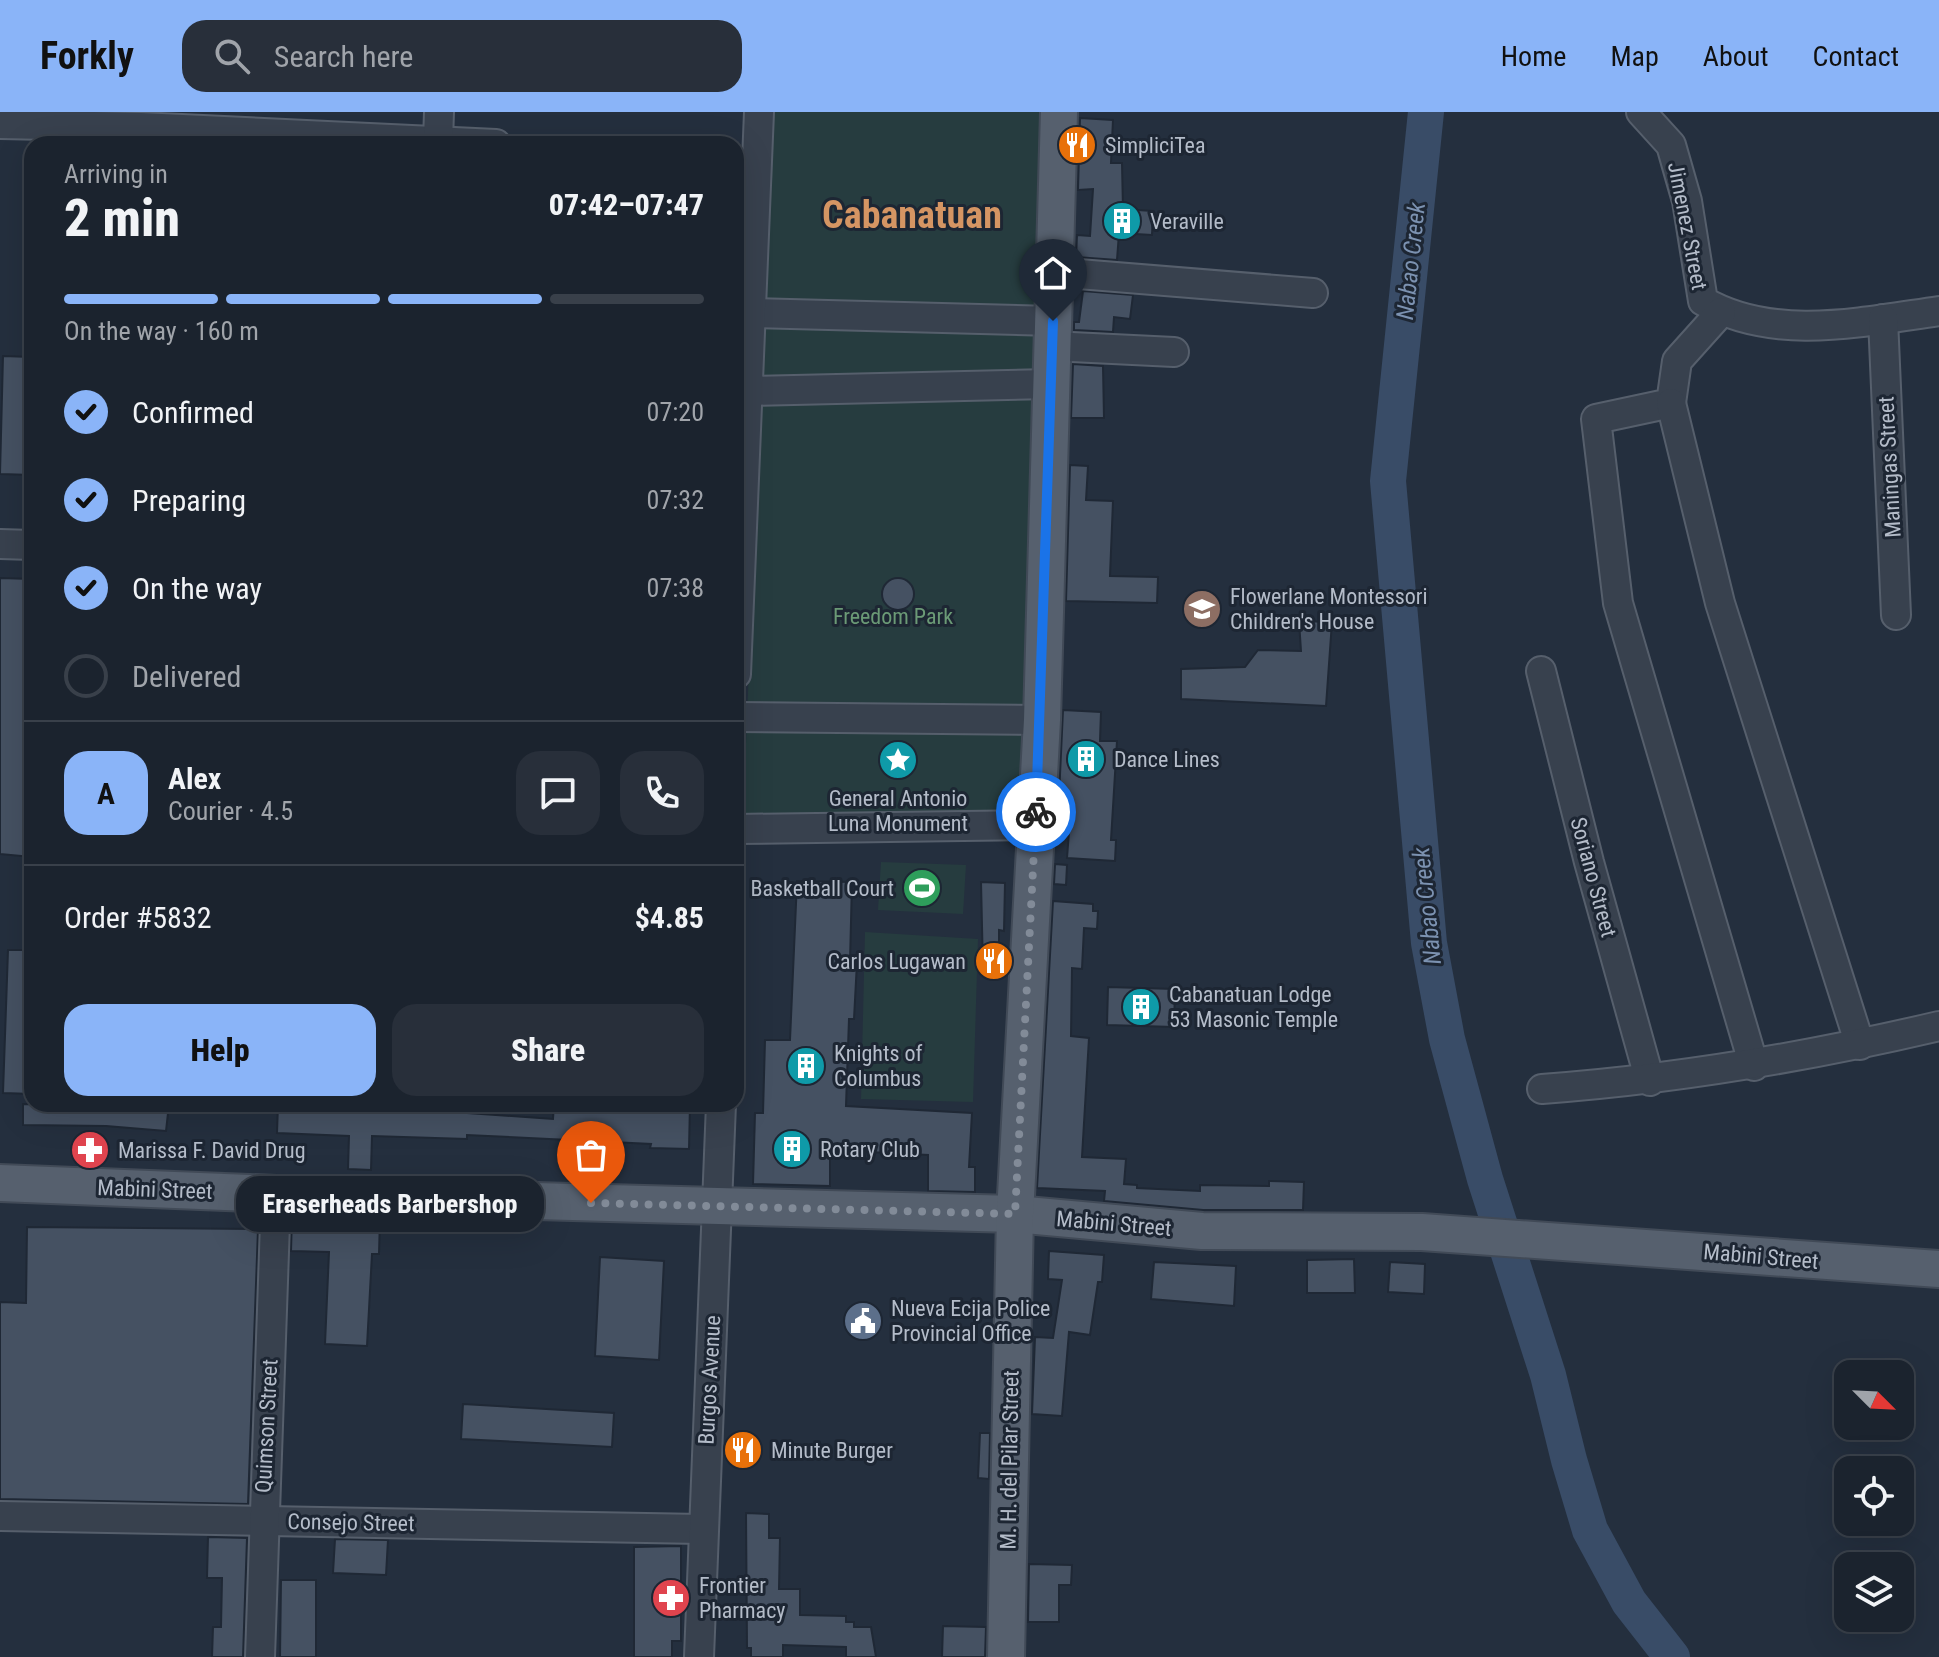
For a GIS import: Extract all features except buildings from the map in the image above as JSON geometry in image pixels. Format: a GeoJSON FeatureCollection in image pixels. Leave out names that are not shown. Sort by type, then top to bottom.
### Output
{"type":"FeatureCollection","features":[{"type":"Feature","properties":{"kind":"main road","name":"M. H. del Pilar Street"},"geometry":{"type":"LineString","coordinates":[[1006,1657],[1015,1214],[1042,720],[1059,112]]}},
{"type":"Feature","properties":{"kind":"main road","name":"Mabini Street"},"geometry":{"type":"LineString","coordinates":[[0,1183],[276,1194],[1015,1214],[1202,1231],[1422,1232],[1939,1269]]}},
{"type":"Feature","properties":{"kind":"street"},"geometry":{"type":"LineString","coordinates":[[438,136],[439,112]]}},
{"type":"Feature","properties":{"kind":"street"},"geometry":{"type":"LineString","coordinates":[[744,448],[748,313],[747,148],[759,112]]}},
{"type":"Feature","properties":{"kind":"street","name":"Jimenez Street"},"geometry":{"type":"LineString","coordinates":[[1641,112],[1671,145],[1687,201],[1703,301],[1714,321],[1826,326],[1939,311]]}},
{"type":"Feature","properties":{"kind":"street"},"geometry":{"type":"LineString","coordinates":[[0,124],[332,136]]}},
{"type":"Feature","properties":{"kind":"street"},"geometry":{"type":"LineString","coordinates":[[1054,272],[1313,293]]}},
{"type":"Feature","properties":{"kind":"street"},"geometry":{"type":"LineString","coordinates":[[748,313],[1052,334],[1174,352]]}},
{"type":"Feature","properties":{"kind":"street","name":"Maningas Street"},"geometry":{"type":"LineString","coordinates":[[1883,319],[1896,615]]}},
{"type":"Feature","properties":{"kind":"street"},"geometry":{"type":"LineString","coordinates":[[1714,321],[1677,361],[1671,403],[1720,603],[1860,1045]]}},
{"type":"Feature","properties":{"kind":"street"},"geometry":{"type":"LineString","coordinates":[[746,391],[1050,384]]}},
{"type":"Feature","properties":{"kind":"street"},"geometry":{"type":"LineString","coordinates":[[1671,403],[1596,419],[1616,588],[1754,1066]]}},
{"type":"Feature","properties":{"kind":"street"},"geometry":{"type":"LineString","coordinates":[[0,544],[24,545]]}},
{"type":"Feature","properties":{"kind":"street","name":"Soriano Street"},"geometry":{"type":"LineString","coordinates":[[1541,671],[1589,862],[1650,1081]]}},
{"type":"Feature","properties":{"kind":"street"},"geometry":{"type":"LineString","coordinates":[[744,717],[1042,720]]}},
{"type":"Feature","properties":{"kind":"street"},"geometry":{"type":"LineString","coordinates":[[744,829],[1035,825]]}},
{"type":"Feature","properties":{"kind":"street"},"geometry":{"type":"LineString","coordinates":[[1542,1089],[1650,1081],[1754,1066],[1939,1026]]}},
{"type":"Feature","properties":{"kind":"street","name":"Burgos Avenue"},"geometry":{"type":"LineString","coordinates":[[699,1657],[721,1112]]}},
{"type":"Feature","properties":{"kind":"street","name":"Quimson Street"},"geometry":{"type":"LineString","coordinates":[[260,1657],[262,1520],[276,1194]]}},
{"type":"Feature","properties":{"kind":"street","name":"Consejo Street"},"geometry":{"type":"LineString","coordinates":[[0,1516],[702,1529]]}},
{"type":"Feature","properties":{"kind":"green space","name":"Freedom Park"},"geometry":{"type":"Polygon","coordinates":[[[771,112],[1053,112],[1030,821],[744,819],[771,112]]]}},
{"type":"Feature","properties":{"kind":"green space","name":"Basketball Court"},"geometry":{"type":"Polygon","coordinates":[[[881,862],[966,865],[963,914],[878,910],[881,862]]]}},
{"type":"Feature","properties":{"kind":"green space"},"geometry":{"type":"Polygon","coordinates":[[[865,932],[978,939],[973,1102],[861,1099],[865,932]]]}},
{"type":"Feature","properties":{"kind":"waterway","name":"Nabao Creek"},"geometry":{"type":"LineString","coordinates":[[1426,112],[1388,481],[1429,943],[1447,1039],[1485,1179],[1548,1375],[1590,1530],[1629,1602],[1672,1657]]}},
{"type":"Feature","properties":{"kind":"way so far"},"geometry":{"type":"LineString","coordinates":[[591,1203],[1015,1214],[1036,812]]}},
{"type":"Feature","properties":{"kind":"place","name":"SimpliciTea"},"geometry":{"type":"Point","coordinates":[1077,145]}},
{"type":"Feature","properties":{"kind":"place","name":"Veraville"},"geometry":{"type":"Point","coordinates":[1122,221]}},
{"type":"Feature","properties":{"kind":"place","name":"Flowerlane Montessori Children's House"},"geometry":{"type":"Point","coordinates":[1202,609]}},
{"type":"Feature","properties":{"kind":"place","name":"Dance Lines"},"geometry":{"type":"Point","coordinates":[1086,759]}},
{"type":"Feature","properties":{"kind":"place","name":"General Antonio Luna Monument"},"geometry":{"type":"Point","coordinates":[898,760]}},
{"type":"Feature","properties":{"kind":"place","name":"Basketball Court"},"geometry":{"type":"Point","coordinates":[922,888]}},
{"type":"Feature","properties":{"kind":"place","name":"Carlos Lugawan"},"geometry":{"type":"Point","coordinates":[994,961]}},
{"type":"Feature","properties":{"kind":"place","name":"Cabanatuan Lodge 53 Masonic Temple"},"geometry":{"type":"Point","coordinates":[1141,1007]}},
{"type":"Feature","properties":{"kind":"place","name":"Knights of Columbus"},"geometry":{"type":"Point","coordinates":[806,1066]}},
{"type":"Feature","properties":{"kind":"place","name":"Rotary Club"},"geometry":{"type":"Point","coordinates":[792,1149]}},
{"type":"Feature","properties":{"kind":"place","name":"Marissa F. David Drug"},"geometry":{"type":"Point","coordinates":[90,1150]}},
{"type":"Feature","properties":{"kind":"place","name":"Eraserheads Barbershop"},"geometry":{"type":"Point","coordinates":[591,1203]}},
{"type":"Feature","properties":{"kind":"place","name":"Nueva Ecija Police Provincial Office"},"geometry":{"type":"Point","coordinates":[863,1321]}},
{"type":"Feature","properties":{"kind":"place","name":"Minute Burger"},"geometry":{"type":"Point","coordinates":[743,1450]}},
{"type":"Feature","properties":{"kind":"place","name":"Frontier Pharmacy"},"geometry":{"type":"Point","coordinates":[671,1598]}},
{"type":"Feature","properties":{"kind":"district","name":"Cabanatuan"},"geometry":{"type":"Point","coordinates":[912,215]}},
{"type":"Feature","properties":{"kind":"route"},"geometry":{"type":"LineString","coordinates":[[1036,812],[1042,720],[1053,321]]}}]}
